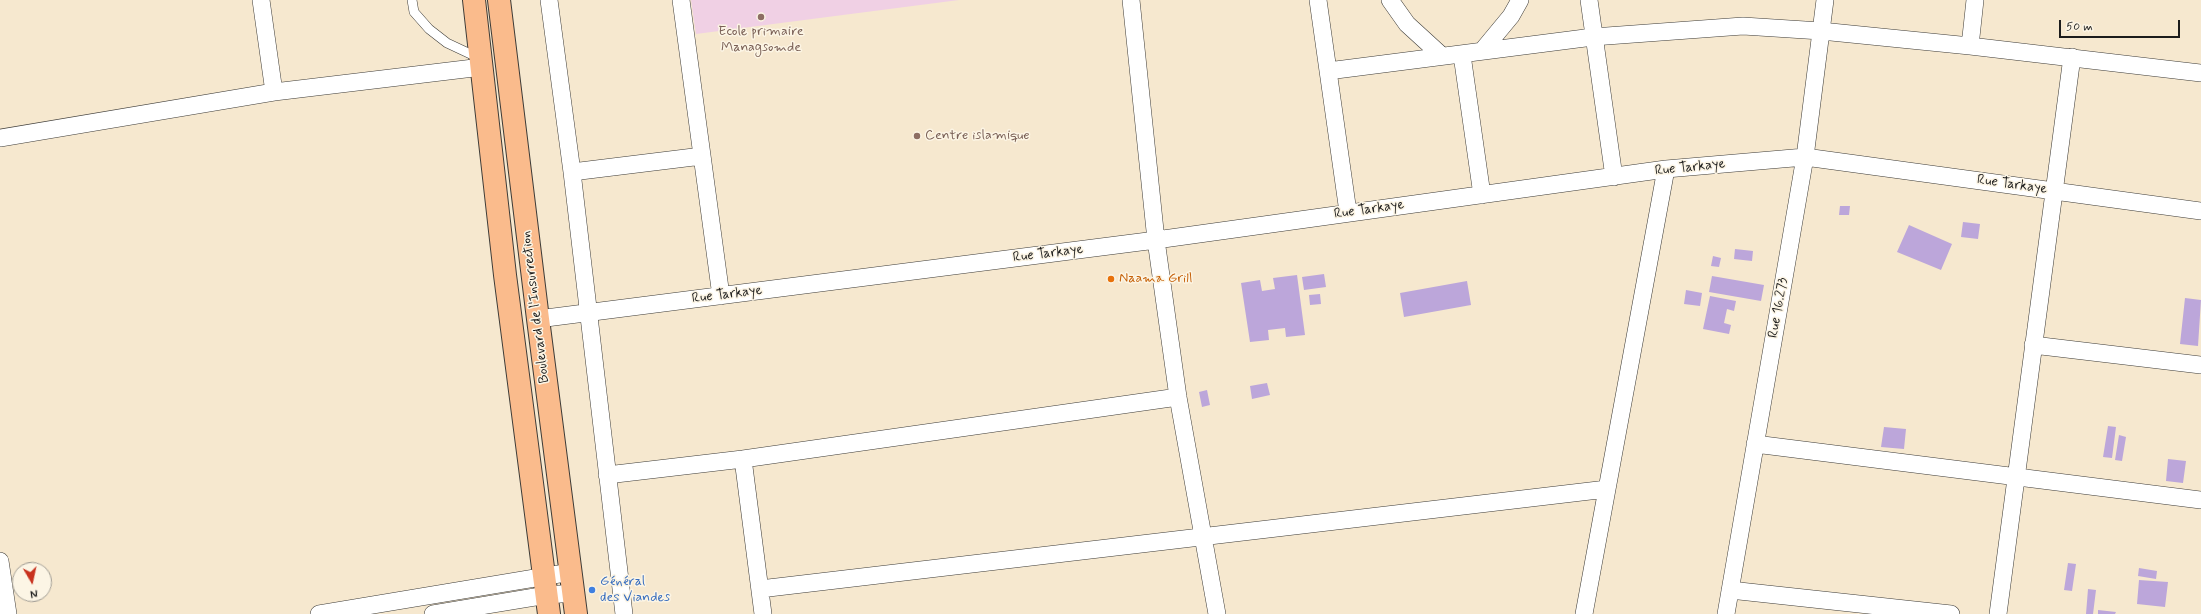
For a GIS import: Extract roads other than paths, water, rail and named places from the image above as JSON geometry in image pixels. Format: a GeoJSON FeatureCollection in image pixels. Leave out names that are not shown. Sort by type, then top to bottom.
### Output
{"type":"FeatureCollection","features":[{"type":"Feature","properties":{"kind":"main road","name":"Boulevard de l'Insurrection"},"geometry":{"type":"LineString","coordinates":[[474,0],[506,275],[547,595]]}},
{"type":"Feature","properties":{"kind":"main road","name":"Boulevard de l'Insurrection"},"geometry":{"type":"LineString","coordinates":[[500,0],[538,319],[576,614]]}},
{"type":"Feature","properties":{"kind":"street"},"geometry":{"type":"LineString","coordinates":[[261,0],[274,92]]}},
{"type":"Feature","properties":{"kind":"street"},"geometry":{"type":"LineString","coordinates":[[549,0],[572,172],[624,614]]}},
{"type":"Feature","properties":{"kind":"street"},"geometry":{"type":"LineString","coordinates":[[681,0],[721,296]]}},
{"type":"Feature","properties":{"kind":"street"},"geometry":{"type":"LineString","coordinates":[[1131,0],[1156,240],[1178,397],[1216,614]]}},
{"type":"Feature","properties":{"kind":"street"},"geometry":{"type":"LineString","coordinates":[[1318,0],[1348,212]]}},
{"type":"Feature","properties":{"kind":"street"},"geometry":{"type":"LineString","coordinates":[[1390,0],[1407,24],[1442,56]]}},
{"type":"Feature","properties":{"kind":"street"},"geometry":{"type":"LineString","coordinates":[[1482,51],[1511,16],[1520,0]]}},
{"type":"Feature","properties":{"kind":"street"},"geometry":{"type":"LineString","coordinates":[[1589,0],[1593,37],[1614,177]]}},
{"type":"Feature","properties":{"kind":"street","name":"Rue 16.273"},"geometry":{"type":"LineString","coordinates":[[1726,614],[1805,157],[1825,0]]}},
{"type":"Feature","properties":{"kind":"street"},"geometry":{"type":"LineString","coordinates":[[1970,46],[1975,0]]}},
{"type":"Feature","properties":{"kind":"street"},"geometry":{"type":"LineString","coordinates":[[1328,71],[1593,37],[1743,26],[1821,31],[1970,46],[2201,73]]}},
{"type":"Feature","properties":{"kind":"street"},"geometry":{"type":"LineString","coordinates":[[1462,55],[1482,195]]}},
{"type":"Feature","properties":{"kind":"street"},"geometry":{"type":"LineString","coordinates":[[1998,614],[2072,57]]}},
{"type":"Feature","properties":{"kind":"street"},"geometry":{"type":"LineString","coordinates":[[0,138],[274,92],[481,63]]}},
{"type":"Feature","properties":{"kind":"street"},"geometry":{"type":"LineString","coordinates":[[572,172],[702,156]]}},
{"type":"Feature","properties":{"kind":"street","name":"Rue Tarkaye"},"geometry":{"type":"LineString","coordinates":[[538,319],[1156,240],[1348,212],[1666,169],[1805,157],[2201,211]]}},
{"type":"Feature","properties":{"kind":"street"},"geometry":{"type":"LineString","coordinates":[[1584,614],[1666,169]]}},
{"type":"Feature","properties":{"kind":"street"},"geometry":{"type":"LineString","coordinates":[[2034,345],[2201,366]]}},
{"type":"Feature","properties":{"kind":"street"},"geometry":{"type":"LineString","coordinates":[[607,475],[743,459],[1178,397]]}},
{"type":"Feature","properties":{"kind":"street"},"geometry":{"type":"LineString","coordinates":[[1755,444],[2201,500]]}},
{"type":"Feature","properties":{"kind":"street"},"geometry":{"type":"LineString","coordinates":[[743,459],[763,614]]}},
{"type":"Feature","properties":{"kind":"street"},"geometry":{"type":"LineString","coordinates":[[760,590],[1607,488]]}},
{"type":"Feature","properties":{"kind":"street"},"geometry":{"type":"LineString","coordinates":[[0,561],[8,614]]}},
{"type":"Feature","properties":{"kind":"street"},"geometry":{"type":"LineString","coordinates":[[433,614],[547,595],[572,582]]}},
{"type":"Feature","properties":{"kind":"street"},"geometry":{"type":"LineString","coordinates":[[1730,590],[1866,609],[1951,614]]}},
{"type":"Feature","properties":{"kind":"street"},"geometry":{"type":"LineString","coordinates":[[320,614],[547,595]]}},
{"type":"Feature","properties":{"kind":"lane"},"geometry":{"type":"LineString","coordinates":[[412,0],[414,12],[429,29],[447,43],[481,63]]}},
{"type":"Feature","properties":{"kind":"place","name":"Ecole primaire Managsomde"},"geometry":{"type":"Point","coordinates":[761,17]}},
{"type":"Feature","properties":{"kind":"place","name":"Centre islamique"},"geometry":{"type":"Point","coordinates":[917,136]}},
{"type":"Feature","properties":{"kind":"place","name":"Naama Grill"},"geometry":{"type":"Point","coordinates":[1111,279]}},
{"type":"Feature","properties":{"kind":"place","name":"Général des Viandes"},"geometry":{"type":"Point","coordinates":[592,590]}}]}
